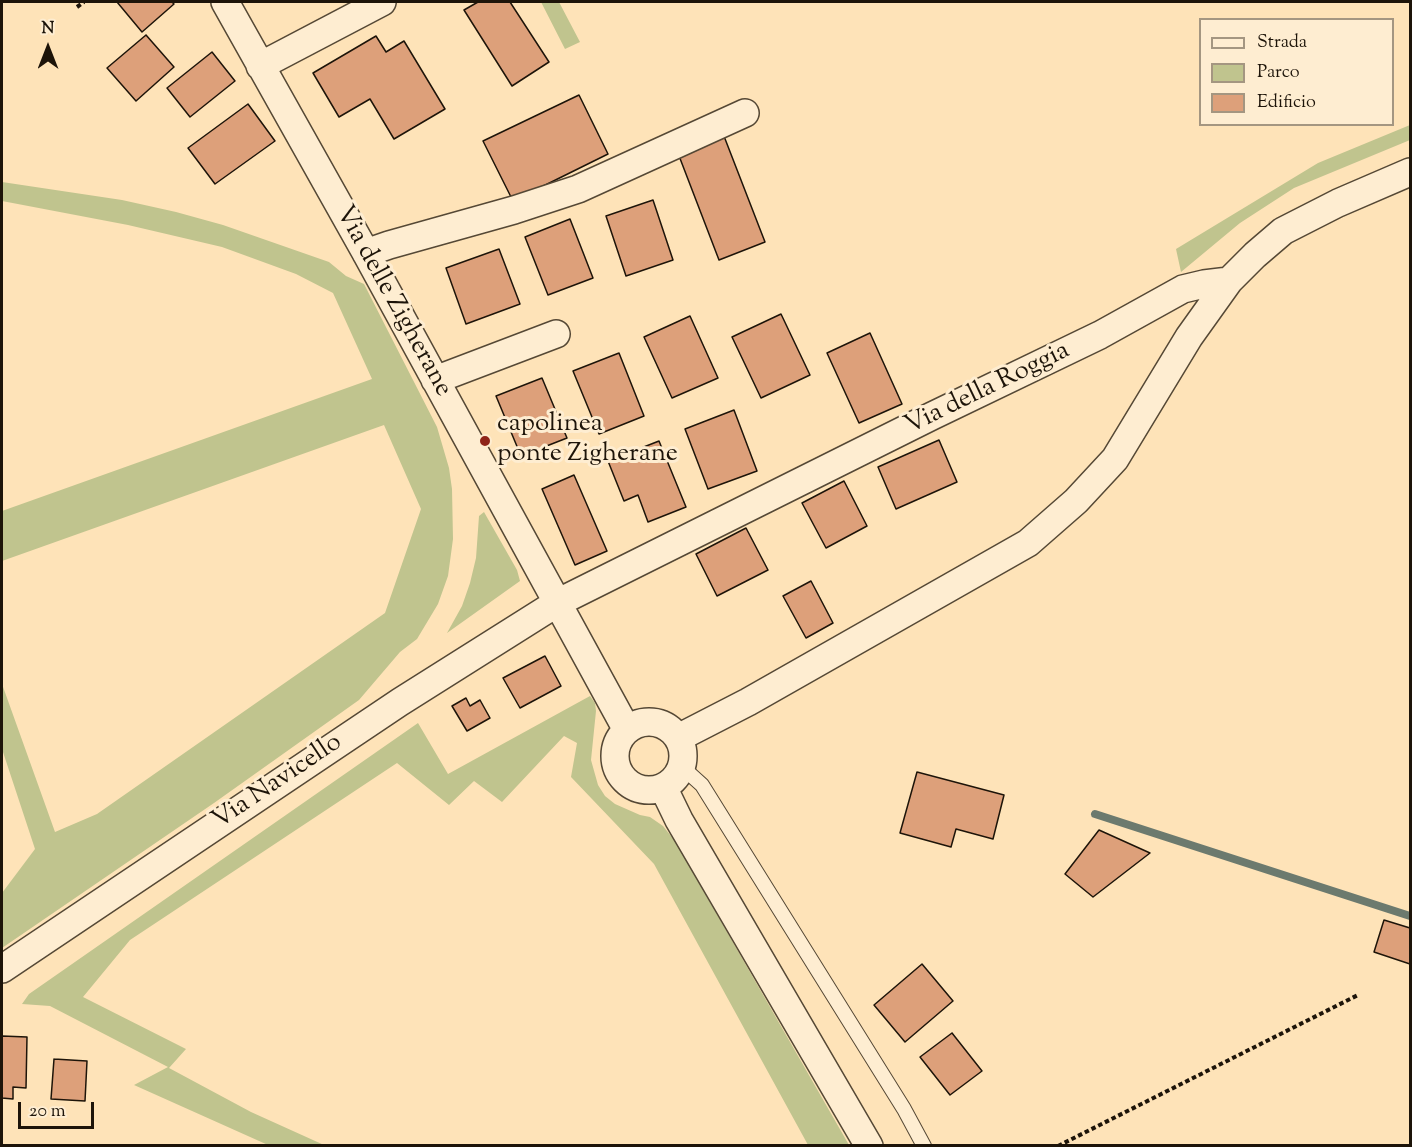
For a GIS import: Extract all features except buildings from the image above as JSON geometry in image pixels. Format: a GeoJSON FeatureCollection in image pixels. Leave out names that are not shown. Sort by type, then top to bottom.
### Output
{"type":"FeatureCollection","features":[{"type":"Feature","properties":{"kind":"street","name":"Via delle Zigherane"},"geometry":{"type":"LineString","coordinates":[[225,2],[627,730]]}},
{"type":"Feature","properties":{"kind":"street"},"geometry":{"type":"LineString","coordinates":[[260,66],[382,2]]}},
{"type":"Feature","properties":{"kind":"street"},"geometry":{"type":"LineString","coordinates":[[366,254],[389,245],[514,210],[578,189],[745,113]]}},
{"type":"Feature","properties":{"kind":"street"},"geometry":{"type":"LineString","coordinates":[[678,738],[748,702],[1028,543],[1076,501],[1115,459],[1189,337],[1229,281],[1255,255],[1283,231],[1338,203],[1410,172]]}},
{"type":"Feature","properties":{"kind":"street","name":"Via della Roggia"},"geometry":{"type":"LineString","coordinates":[[557,603],[1100,335],[1183,290],[1204,284],[1229,281]]}},
{"type":"Feature","properties":{"kind":"street"},"geometry":{"type":"LineString","coordinates":[[435,380],[556,334]]}},
{"type":"Feature","properties":{"kind":"street","name":"Via Navicello"},"geometry":{"type":"LineString","coordinates":[[2,969],[391,708],[557,603]]}},
{"type":"Feature","properties":{"kind":"street"},"geometry":{"type":"LineString","coordinates":[[648,722],[660,724],[670,729],[678,738],[681,747],[681,766],[678,774],[663,787],[653,790],[642,789],[623,778],[617,770],[616,748],[620,738],[637,724],[648,722]]}},
{"type":"Feature","properties":{"kind":"street"},"geometry":{"type":"LineString","coordinates":[[663,787],[679,820],[869,1146]]}},
{"type":"Feature","properties":{"kind":"lane"},"geometry":{"type":"LineString","coordinates":[[681,766],[702,785],[904,1109],[924,1146]]}},
{"type":"Feature","properties":{"kind":"path"},"geometry":{"type":"LineString","coordinates":[[77,7],[84,2]]}},
{"type":"Feature","properties":{"kind":"path"},"geometry":{"type":"LineString","coordinates":[[1058,1146],[1358,995]]}},
{"type":"Feature","properties":{"kind":"green space"},"geometry":{"type":"Polygon","coordinates":[[[541,2],[559,2],[580,42],[565,49],[541,2]]]}},
{"type":"Feature","properties":{"kind":"green space"},"geometry":{"type":"Polygon","coordinates":[[[1410,125],[1410,140],[1294,188],[1240,223],[1181,272],[1176,249],[1318,163],[1410,125]]]}},
{"type":"Feature","properties":{"kind":"green space"},"geometry":{"type":"Polygon","coordinates":[[[2,182],[122,200],[223,225],[329,262],[346,276],[364,284],[437,427],[449,468],[452,489],[453,539],[448,576],[438,604],[417,639],[400,652],[359,700],[214,803],[2,948],[2,893],[35,849],[2,749],[2,684],[55,832],[97,814],[385,613],[421,509],[384,425],[2,561],[2,511],[372,379],[333,293],[296,274],[222,247],[128,225],[2,201],[2,182]]]}},
{"type":"Feature","properties":{"kind":"green space"},"geometry":{"type":"Polygon","coordinates":[[[484,512],[517,570],[520,581],[447,633],[462,606],[470,583],[476,558],[479,516],[484,512]]]}},
{"type":"Feature","properties":{"kind":"green space"},"geometry":{"type":"Polygon","coordinates":[[[590,696],[595,703],[596,711],[591,760],[598,785],[605,796],[615,804],[650,817],[663,826],[675,841],[849,1145],[808,1145],[654,864],[571,777],[577,743],[564,736],[502,802],[474,781],[449,805],[397,763],[130,940],[83,997],[186,1049],[169,1068],[251,1112],[324,1145],[268,1145],[134,1085],[168,1067],[50,1006],[22,1004],[29,994],[418,723],[448,774],[590,696]]]}},
{"type":"Feature","properties":{"kind":"waterway"},"geometry":{"type":"LineString","coordinates":[[1095,814],[1410,916]]}},
{"type":"Feature","properties":{"kind":"place","name":"capolinea ponte Zigherane"},"geometry":{"type":"Point","coordinates":[485,441]}}]}
